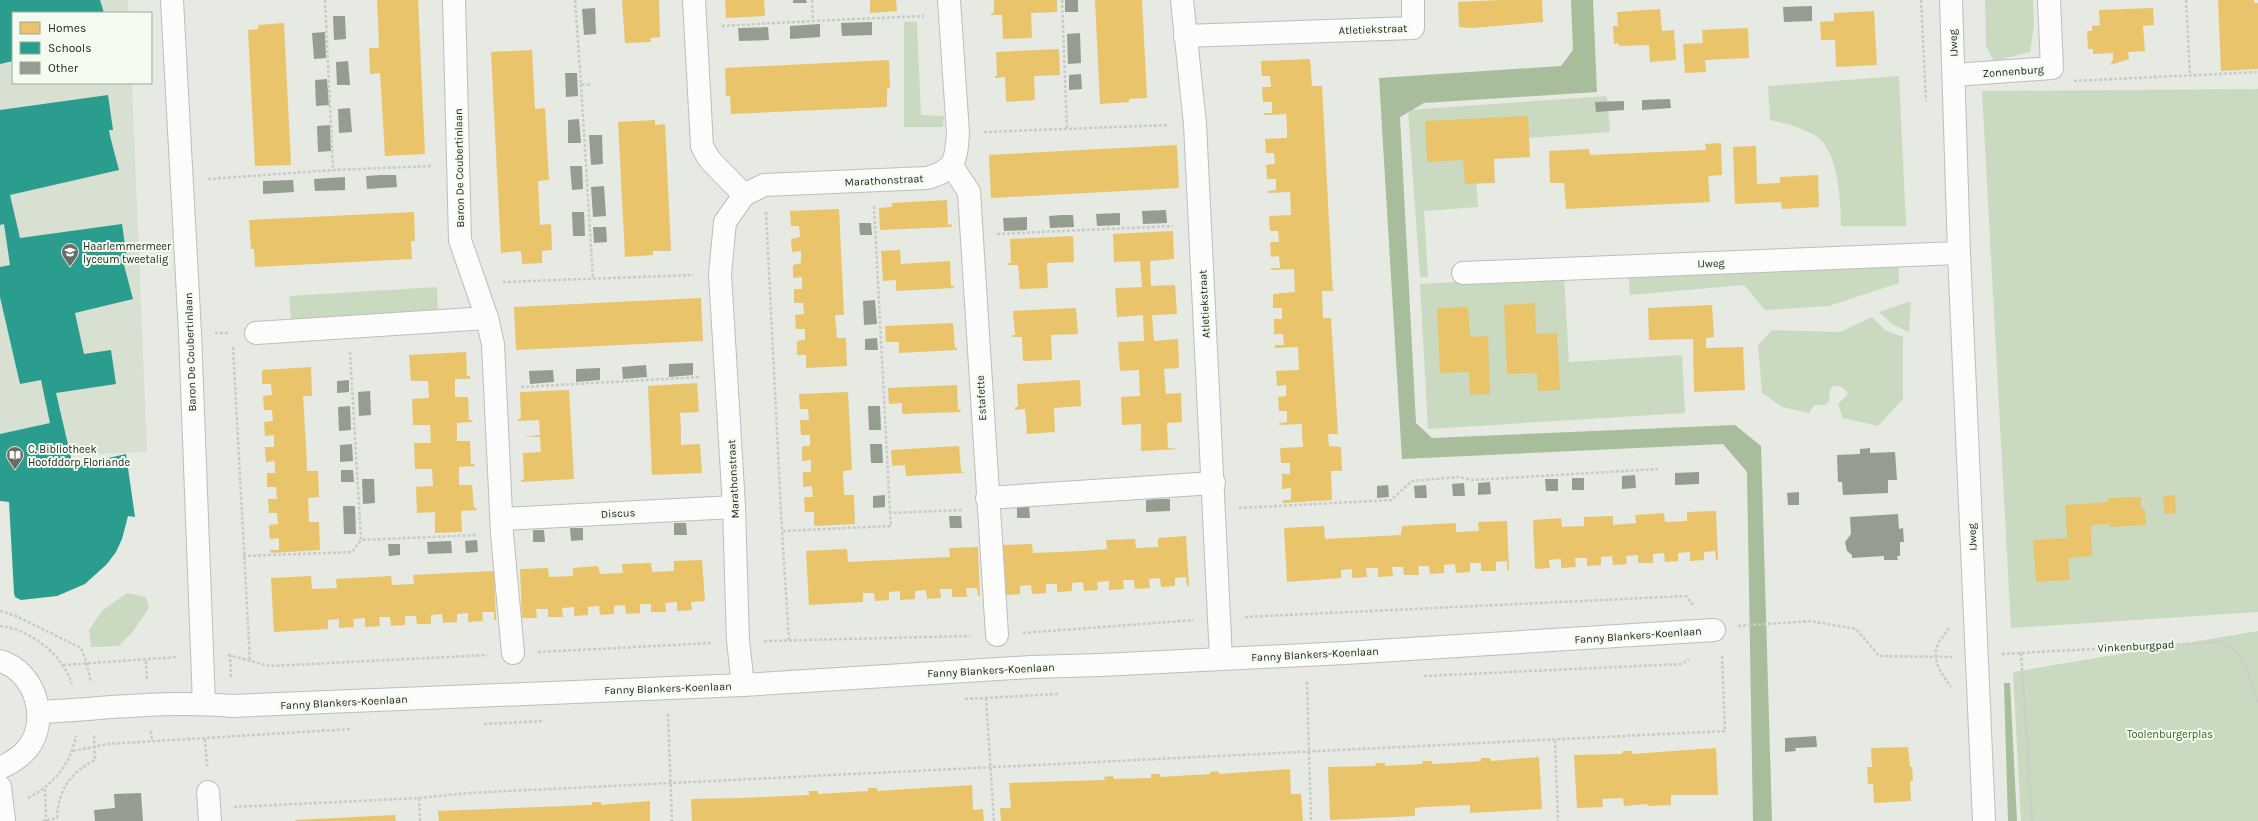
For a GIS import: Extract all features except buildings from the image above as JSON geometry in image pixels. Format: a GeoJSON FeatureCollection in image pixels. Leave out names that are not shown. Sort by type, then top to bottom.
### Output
{"type":"FeatureCollection","features":[{"type":"Feature","properties":{"kind":"street","name":"Baron De Coubertinlaan"},"geometry":{"type":"LineString","coordinates":[[172,0],[190,333],[199,588],[204,657],[204,704]]}},
{"type":"Feature","properties":{"kind":"street","name":"Baron De Coubertinlaan"},"geometry":{"type":"LineString","coordinates":[[454,0],[460,240],[486,318]]}},
{"type":"Feature","properties":{"kind":"street"},"geometry":{"type":"LineString","coordinates":[[694,0],[702,146],[709,159],[744,195]]}},
{"type":"Feature","properties":{"kind":"street","name":"Atletiekstraat"},"geometry":{"type":"LineString","coordinates":[[1182,0],[1195,124],[1214,483],[1221,659]]}},
{"type":"Feature","properties":{"kind":"street","name":"Atletiekstraat"},"geometry":{"type":"LineString","coordinates":[[1185,36],[1413,28],[1412,0]]}},
{"type":"Feature","properties":{"kind":"street","name":"IJweg"},"geometry":{"type":"LineString","coordinates":[[1951,0],[1959,253],[1978,656],[1984,821]]}},
{"type":"Feature","properties":{"kind":"street","name":"Zonnenburg"},"geometry":{"type":"LineString","coordinates":[[1954,75],[2052,68],[2049,0]]}},
{"type":"Feature","properties":{"kind":"street"},"geometry":{"type":"LineString","coordinates":[[950,8],[958,133],[956,153],[952,166]]}},
{"type":"Feature","properties":{"kind":"street","name":"Marathonstraat"},"geometry":{"type":"LineString","coordinates":[[743,685],[738,642],[734,507],[720,274],[725,222],[744,195],[764,185],[927,178],[943,174],[952,166]]}},
{"type":"Feature","properties":{"kind":"street","name":"Estafette"},"geometry":{"type":"LineString","coordinates":[[952,166],[969,192],[987,503],[997,635]]}},
{"type":"Feature","properties":{"kind":"street","name":"IJweg"},"geometry":{"type":"LineString","coordinates":[[1464,273],[1959,253]]}},
{"type":"Feature","properties":{"kind":"street"},"geometry":{"type":"LineString","coordinates":[[256,333],[486,318],[493,344],[494,389],[502,527],[513,653]]}},
{"type":"Feature","properties":{"kind":"street"},"geometry":{"type":"LineString","coordinates":[[987,503],[1214,483]]}},
{"type":"Feature","properties":{"kind":"street","name":"Discus"},"geometry":{"type":"LineString","coordinates":[[502,527],[734,507]]}},
{"type":"Feature","properties":{"kind":"street","name":"Fanny Blankers-Koenlaan"},"geometry":{"type":"LineString","coordinates":[[39,712],[149,705],[204,704],[248,706],[743,685],[1031,667],[1221,659],[1714,630]]}},
{"type":"Feature","properties":{"kind":"street"},"geometry":{"type":"LineString","coordinates":[[0,662],[7,663],[23,675],[34,692],[39,712],[36,730],[28,748],[15,761],[0,768]]}},
{"type":"Feature","properties":{"kind":"path"},"geometry":{"type":"LineString","coordinates":[[325,0],[333,170]]}},
{"type":"Feature","properties":{"kind":"path"},"geometry":{"type":"LineString","coordinates":[[576,0],[593,279]]}},
{"type":"Feature","properties":{"kind":"path"},"geometry":{"type":"LineString","coordinates":[[812,0],[813,21]]}},
{"type":"Feature","properties":{"kind":"path"},"geometry":{"type":"LineString","coordinates":[[1062,0],[1067,128]]}},
{"type":"Feature","properties":{"kind":"path"},"geometry":{"type":"LineString","coordinates":[[2186,0],[2190,76]]}},
{"type":"Feature","properties":{"kind":"path"},"geometry":{"type":"LineString","coordinates":[[696,27],[813,21],[950,8]]}},
{"type":"Feature","properties":{"kind":"path"},"geometry":{"type":"LineString","coordinates":[[2052,68],[2068,81],[2089,82],[2258,72]]}},
{"type":"Feature","properties":{"kind":"path"},"geometry":{"type":"LineString","coordinates":[[581,84],[592,85]]}},
{"type":"Feature","properties":{"kind":"path"},"geometry":{"type":"LineString","coordinates":[[958,133],[1195,124]]}},
{"type":"Feature","properties":{"kind":"path"},"geometry":{"type":"LineString","coordinates":[[182,181],[333,170],[458,165]]}},
{"type":"Feature","properties":{"kind":"path"},"geometry":{"type":"LineString","coordinates":[[782,531],[891,526],[873,181]]}},
{"type":"Feature","properties":{"kind":"path"},"geometry":{"type":"LineString","coordinates":[[764,185],[788,640]]}},
{"type":"Feature","properties":{"kind":"path"},"geometry":{"type":"LineString","coordinates":[[972,235],[1200,225]]}},
{"type":"Feature","properties":{"kind":"path"},"geometry":{"type":"LineString","coordinates":[[474,284],[720,274]]}},
{"type":"Feature","properties":{"kind":"path"},"geometry":{"type":"LineString","coordinates":[[244,556],[352,552],[361,540],[348,327]]}},
{"type":"Feature","properties":{"kind":"path"},"geometry":{"type":"LineString","coordinates":[[190,333],[256,333]]}},
{"type":"Feature","properties":{"kind":"path"},"geometry":{"type":"LineString","coordinates":[[233,333],[250,662]]}},
{"type":"Feature","properties":{"kind":"path"},"geometry":{"type":"LineString","coordinates":[[494,389],[727,376]]}},
{"type":"Feature","properties":{"kind":"path"},"geometry":{"type":"LineString","coordinates":[[1215,509],[1391,500],[1412,481],[1459,477],[1473,480],[1658,469]]}},
{"type":"Feature","properties":{"kind":"path"},"geometry":{"type":"LineString","coordinates":[[890,513],[987,503]]}},
{"type":"Feature","properties":{"kind":"path"},"geometry":{"type":"LineString","coordinates":[[361,540],[502,527]]}},
{"type":"Feature","properties":{"kind":"path","name":"Fanny Blankers-Koenlaan"},"geometry":{"type":"LineString","coordinates":[[63,665],[230,655],[250,662],[270,666],[738,642],[997,635],[1220,618],[1686,596],[1714,630]]}},
{"type":"Feature","properties":{"kind":"path","name":"Vinkenburgpad"},"geometry":{"type":"LineString","coordinates":[[1736,626],[1810,621],[1856,629],[1879,656],[1936,658],[2220,642],[2237,652],[2246,668],[2258,702]]}},
{"type":"Feature","properties":{"kind":"path"},"geometry":{"type":"LineString","coordinates":[[209,807],[362,799],[419,798],[468,793],[1725,731],[1722,652]]}},
{"type":"Feature","properties":{"kind":"path"},"geometry":{"type":"LineString","coordinates":[[2021,653],[2032,821]]}},
{"type":"Feature","properties":{"kind":"path"},"geometry":{"type":"LineString","coordinates":[[1307,682],[1310,821]]}},
{"type":"Feature","properties":{"kind":"path"},"geometry":{"type":"LineString","coordinates":[[986,698],[989,768],[994,821]]}},
{"type":"Feature","properties":{"kind":"path"},"geometry":{"type":"LineString","coordinates":[[668,714],[672,821]]}},
{"type":"Feature","properties":{"kind":"path"},"geometry":{"type":"LineString","coordinates":[[73,751],[107,744],[205,739]]}},
{"type":"Feature","properties":{"kind":"path"},"geometry":{"type":"LineString","coordinates":[[1555,739],[1558,821]]}},
{"type":"Feature","properties":{"kind":"path"},"geometry":{"type":"LineString","coordinates":[[2,805],[19,803],[45,789],[60,773]]}},
{"type":"Feature","properties":{"kind":"path"},"geometry":{"type":"LineString","coordinates":[[45,789],[46,821]]}},
{"type":"Feature","properties":{"kind":"path"},"geometry":{"type":"LineString","coordinates":[[419,798],[420,821]]}},
{"type":"Feature","properties":{"kind":"shaded area","name":"Haarlemmermeer lyceum tweetalig"},"geometry":{"type":"Polygon","coordinates":[[[0,0],[128,0],[129,12],[12,12],[12,84],[132,84],[147,452],[0,458],[0,0]]]}},
{"type":"Feature","properties":{"kind":"shaded area"},"geometry":{"type":"Polygon","coordinates":[[[1571,0],[1593,0],[1597,92],[1424,103],[1400,117],[1416,423],[1432,438],[1735,425],[1761,446],[1772,821],[1753,821],[1747,472],[1723,444],[1402,459],[1379,78],[1561,66],[1573,50],[1571,0]]]}},
{"type":"Feature","properties":{"kind":"shaded area"},"geometry":{"type":"Polygon","coordinates":[[[2004,683],[2010,683],[2017,821],[2008,821],[2004,683]]]}},
{"type":"Feature","properties":{"kind":"green space"},"geometry":{"type":"Polygon","coordinates":[[[1985,0],[2033,0],[2034,26],[2030,52],[1994,61],[1986,46],[1985,0]]]}},
{"type":"Feature","properties":{"kind":"green space"},"geometry":{"type":"Polygon","coordinates":[[[904,22],[917,22],[921,115],[944,116],[943,127],[904,127],[904,22]]]}},
{"type":"Feature","properties":{"kind":"green space"},"geometry":{"type":"Polygon","coordinates":[[[1899,76],[1906,226],[1841,226],[1837,177],[1829,152],[1823,143],[1811,133],[1794,126],[1770,120],[1768,86],[1899,76]]]}},
{"type":"Feature","properties":{"kind":"green space"},"geometry":{"type":"Polygon","coordinates":[[[2258,89],[2258,612],[2011,628],[1982,91],[2258,89]]]}},
{"type":"Feature","properties":{"kind":"green space"},"geometry":{"type":"Polygon","coordinates":[[[1607,96],[1610,132],[1474,142],[1478,207],[1424,211],[1428,277],[1420,277],[1408,110],[1607,96]]]}},
{"type":"Feature","properties":{"kind":"green space"},"geometry":{"type":"Polygon","coordinates":[[[1898,260],[1899,283],[1829,306],[1765,310],[1744,285],[1630,295],[1628,272],[1898,260]]]}},
{"type":"Feature","properties":{"kind":"green space"},"geometry":{"type":"Polygon","coordinates":[[[1564,276],[1569,362],[1682,355],[1685,413],[1428,429],[1420,284],[1564,276]]]}},
{"type":"Feature","properties":{"kind":"green space"},"geometry":{"type":"Polygon","coordinates":[[[437,287],[438,311],[291,321],[289,296],[437,287]]]}},
{"type":"Feature","properties":{"kind":"green space"},"geometry":{"type":"Polygon","coordinates":[[[1911,301],[1909,332],[1892,324],[1879,312],[1911,301]]]}},
{"type":"Feature","properties":{"kind":"green space"},"geometry":{"type":"Polygon","coordinates":[[[1872,317],[1885,330],[1903,337],[1903,399],[1878,426],[1843,418],[1838,404],[1848,394],[1843,388],[1840,387],[1833,386],[1829,392],[1830,400],[1825,405],[1814,405],[1809,413],[1782,407],[1762,393],[1758,345],[1772,330],[1840,332],[1872,317]]]}},
{"type":"Feature","properties":{"kind":"green space"},"geometry":{"type":"Polygon","coordinates":[[[127,593],[146,597],[149,608],[134,630],[119,646],[91,647],[89,630],[102,611],[127,593]]]}},
{"type":"Feature","properties":{"kind":"green space","name":"Toolenburgerplas"},"geometry":{"type":"Polygon","coordinates":[[[2258,631],[2258,821],[2021,821],[2013,672],[2258,631]]]}},
{"type":"Feature","properties":{"kind":"place","name":"Haarlemmermeer lyceum tweetalig"},"geometry":{"type":"Point","coordinates":[70,267]}},
{"type":"Feature","properties":{"kind":"place","name":"C. Bibliotheek Hoofddorp Floriande"},"geometry":{"type":"Point","coordinates":[15,470]}}]}
